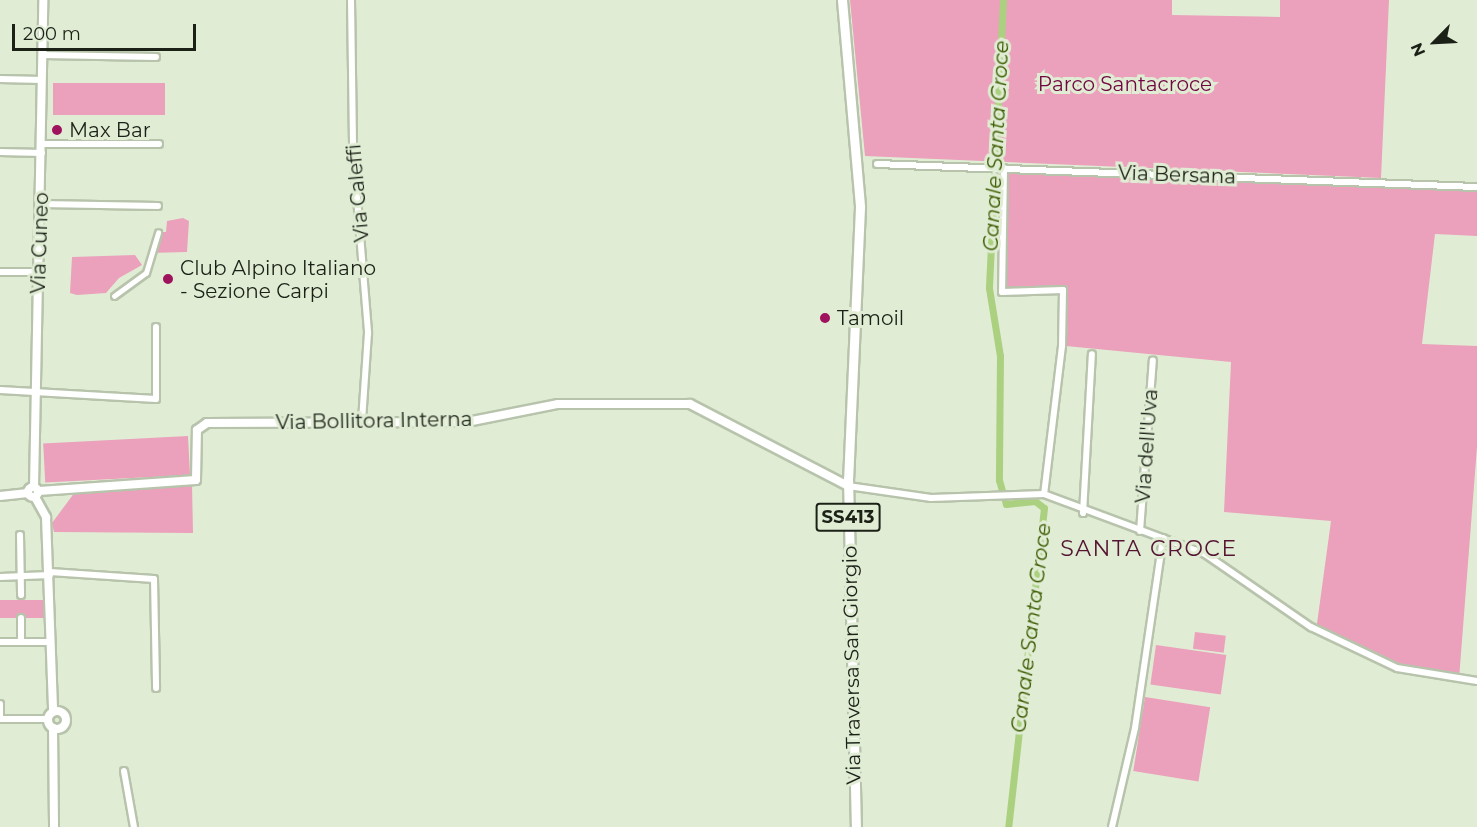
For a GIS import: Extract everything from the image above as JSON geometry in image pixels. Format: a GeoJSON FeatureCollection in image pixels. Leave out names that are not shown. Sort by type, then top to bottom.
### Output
{"type":"FeatureCollection","features":[{"type":"Feature","properties":{"kind":"main road","name":"Via Traversa San Giorgio"},"geometry":{"type":"LineString","coordinates":[[842,0],[860,207],[848,486],[856,827]]}},
{"type":"Feature","properties":{"kind":"street","name":"Via Cuneo"},"geometry":{"type":"LineString","coordinates":[[34,492],[43,0]]}},
{"type":"Feature","properties":{"kind":"street","name":"Via Caleffi"},"geometry":{"type":"LineString","coordinates":[[351,0],[353,149],[368,333],[362,422]]}},
{"type":"Feature","properties":{"kind":"street"},"geometry":{"type":"LineString","coordinates":[[43,55],[156,57]]}},
{"type":"Feature","properties":{"kind":"street"},"geometry":{"type":"LineString","coordinates":[[0,80],[42,80]]}},
{"type":"Feature","properties":{"kind":"street"},"geometry":{"type":"LineString","coordinates":[[0,152],[42,148],[159,144]]}},
{"type":"Feature","properties":{"kind":"street","name":"Via Bersana"},"geometry":{"type":"LineString","coordinates":[[877,164],[1477,187]]}},
{"type":"Feature","properties":{"kind":"street"},"geometry":{"type":"LineString","coordinates":[[1003,168],[1002,292],[1063,290],[1062,346],[1044,495]]}},
{"type":"Feature","properties":{"kind":"street"},"geometry":{"type":"LineString","coordinates":[[41,204],[158,206]]}},
{"type":"Feature","properties":{"kind":"street"},"geometry":{"type":"LineString","coordinates":[[114,296],[146,273],[158,233]]}},
{"type":"Feature","properties":{"kind":"street"},"geometry":{"type":"LineString","coordinates":[[0,272],[39,272]]}},
{"type":"Feature","properties":{"kind":"street"},"geometry":{"type":"LineString","coordinates":[[0,390],[156,399],[156,327]]}},
{"type":"Feature","properties":{"kind":"street"},"geometry":{"type":"LineString","coordinates":[[1083,513],[1092,354]]}},
{"type":"Feature","properties":{"kind":"street","name":"Via dell'Uva"},"geometry":{"type":"LineString","coordinates":[[1140,531],[1153,360]]}},
{"type":"Feature","properties":{"kind":"street","name":"Via Bollitora Interna"},"geometry":{"type":"LineString","coordinates":[[0,496],[196,480],[196,432],[205,424],[467,422],[548,405],[690,404],[848,486]]}},
{"type":"Feature","properties":{"kind":"street"},"geometry":{"type":"LineString","coordinates":[[848,486],[916,498],[1044,495],[1083,513],[1163,537],[1205,554],[1311,627],[1397,668],[1477,681]]}},
{"type":"Feature","properties":{"kind":"street"},"geometry":{"type":"LineString","coordinates":[[34,492],[46,517],[50,574],[52,690],[57,728],[53,747],[54,827]]}},
{"type":"Feature","properties":{"kind":"street"},"geometry":{"type":"LineString","coordinates":[[20,536],[21,595]]}},
{"type":"Feature","properties":{"kind":"street"},"geometry":{"type":"LineString","coordinates":[[1112,827],[1135,728],[1163,537]]}},
{"type":"Feature","properties":{"kind":"street"},"geometry":{"type":"LineString","coordinates":[[0,577],[50,574],[154,579],[156,688]]}},
{"type":"Feature","properties":{"kind":"street"},"geometry":{"type":"LineString","coordinates":[[21,618],[21,642]]}},
{"type":"Feature","properties":{"kind":"street"},"geometry":{"type":"LineString","coordinates":[[0,642],[50,642]]}},
{"type":"Feature","properties":{"kind":"street"},"geometry":{"type":"LineString","coordinates":[[0,704],[0,718],[54,714],[66,720],[57,728]]}},
{"type":"Feature","properties":{"kind":"street"},"geometry":{"type":"LineString","coordinates":[[124,771],[134,827]]}},
{"type":"Feature","properties":{"kind":"green space","name":"Parco Santacroce"},"geometry":{"type":"Polygon","coordinates":[[[850,0],[1172,0],[1172,15],[1280,17],[1280,0],[1389,0],[1381,178],[865,156],[850,0]]]}},
{"type":"Feature","properties":{"kind":"green space"},"geometry":{"type":"Polygon","coordinates":[[[53,83],[165,83],[165,115],[53,115],[53,83]]]}},
{"type":"Feature","properties":{"kind":"green space"},"geometry":{"type":"Polygon","coordinates":[[[1009,172],[1477,189],[1477,236],[1435,234],[1422,344],[1477,346],[1477,447],[1459,679],[1395,671],[1316,631],[1331,521],[1224,512],[1231,362],[1066,346],[1067,286],[1004,288],[1009,172]]]}},
{"type":"Feature","properties":{"kind":"green space"},"geometry":{"type":"Polygon","coordinates":[[[183,218],[189,221],[187,252],[149,253],[161,232],[166,232],[167,221],[183,218]]]}},
{"type":"Feature","properties":{"kind":"green space"},"geometry":{"type":"Polygon","coordinates":[[[135,255],[142,265],[119,278],[106,293],[77,295],[70,293],[72,257],[135,255]]]}},
{"type":"Feature","properties":{"kind":"green space"},"geometry":{"type":"Polygon","coordinates":[[[188,436],[190,475],[45,483],[43,444],[188,436]]]}},
{"type":"Feature","properties":{"kind":"green space"},"geometry":{"type":"Polygon","coordinates":[[[192,485],[193,533],[54,532],[52,523],[75,492],[192,485]]]}},
{"type":"Feature","properties":{"kind":"green space"},"geometry":{"type":"Polygon","coordinates":[[[0,600],[44,600],[44,618],[0,618],[0,600]]]}},
{"type":"Feature","properties":{"kind":"green space"},"geometry":{"type":"Polygon","coordinates":[[[1195,632],[1226,636],[1224,653],[1193,649],[1195,632]]]}},
{"type":"Feature","properties":{"kind":"green space"},"geometry":{"type":"Polygon","coordinates":[[[1156,645],[1226,655],[1221,694],[1150,685],[1156,645]]]}},
{"type":"Feature","properties":{"kind":"green space"},"geometry":{"type":"Polygon","coordinates":[[[1145,697],[1210,707],[1198,781],[1133,771],[1145,697]]]}},
{"type":"Feature","properties":{"kind":"waterway","name":"Canale Santa Croce"},"geometry":{"type":"LineString","coordinates":[[1003,0],[989,288],[1000,356],[999,480],[1006,504],[1035,501],[1044,508],[1008,827]]}},
{"type":"Feature","properties":{"kind":"place","name":"Max Bar"},"geometry":{"type":"Point","coordinates":[57,130]}},
{"type":"Feature","properties":{"kind":"place","name":"Club Alpino Italiano - Sezione Carpi"},"geometry":{"type":"Point","coordinates":[168,279]}},
{"type":"Feature","properties":{"kind":"place","name":"Tamoil"},"geometry":{"type":"Point","coordinates":[825,318]}},
{"type":"Feature","properties":{"kind":"district","name":"SANTA CROCE"},"geometry":{"type":"Point","coordinates":[1149,549]}}]}
